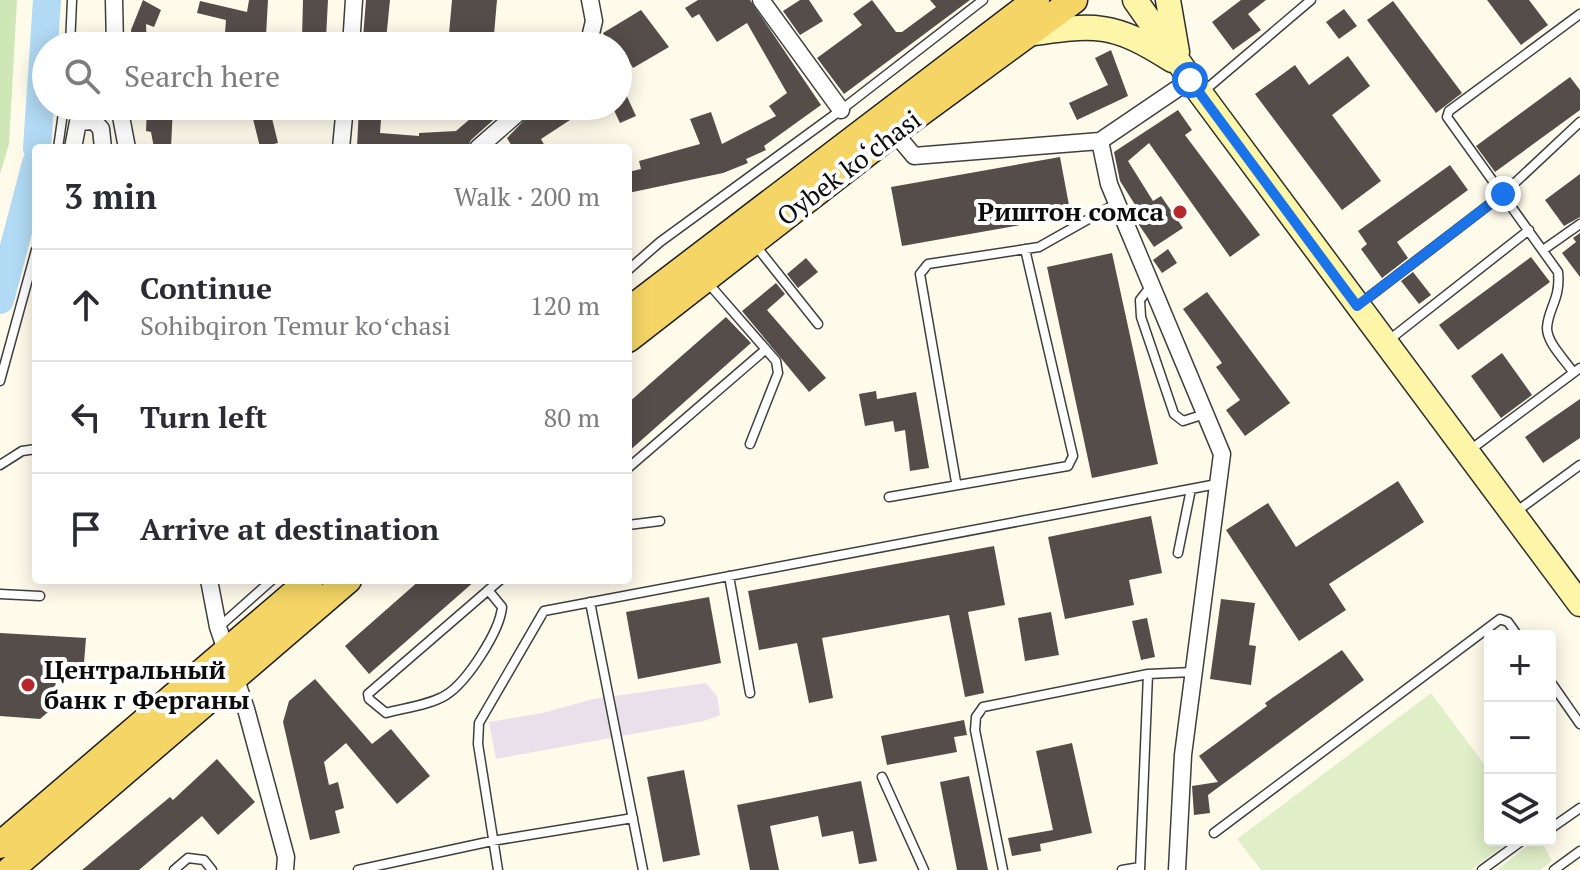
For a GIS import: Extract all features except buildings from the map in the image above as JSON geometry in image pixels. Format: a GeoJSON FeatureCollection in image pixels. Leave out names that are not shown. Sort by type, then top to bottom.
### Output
{"type":"FeatureCollection","features":[{"type":"Feature","properties":{"kind":"main road","name":"Oybek ko‘chasi"},"geometry":{"type":"LineString","coordinates":[[632,308],[1036,0]]}},
{"type":"Feature","properties":{"kind":"main road","name":"Oybek ko‘chasi"},"geometry":{"type":"LineString","coordinates":[[632,336],[894,132],[1074,0]]}},
{"type":"Feature","properties":{"kind":"main road"},"geometry":{"type":"LineString","coordinates":[[1135,0],[1190,80],[1580,604]]}},
{"type":"Feature","properties":{"kind":"main road"},"geometry":{"type":"LineString","coordinates":[[1168,0],[1190,80]]}},
{"type":"Feature","properties":{"kind":"main road"},"geometry":{"type":"LineString","coordinates":[[1028,34],[1082,26],[1112,28],[1144,43],[1190,80]]}},
{"type":"Feature","properties":{"kind":"main road"},"geometry":{"type":"LineString","coordinates":[[0,845],[305,584]]}},
{"type":"Feature","properties":{"kind":"main road"},"geometry":{"type":"LineString","coordinates":[[10,870],[343,584]]}},
{"type":"Feature","properties":{"kind":"street"},"geometry":{"type":"LineString","coordinates":[[114,0],[115,32]]}},
{"type":"Feature","properties":{"kind":"street"},"geometry":{"type":"LineString","coordinates":[[350,32],[354,0]]}},
{"type":"Feature","properties":{"kind":"street"},"geometry":{"type":"LineString","coordinates":[[590,0],[594,21],[591,32]]}},
{"type":"Feature","properties":{"kind":"street"},"geometry":{"type":"LineString","coordinates":[[761,0],[841,110]]}},
{"type":"Feature","properties":{"kind":"street"},"geometry":{"type":"LineString","coordinates":[[894,132],[914,156],[1100,141],[1190,80]]}},
{"type":"Feature","properties":{"kind":"street"},"geometry":{"type":"LineString","coordinates":[[122,120],[126,144]]}},
{"type":"Feature","properties":{"kind":"street"},"geometry":{"type":"LineString","coordinates":[[341,144],[344,120]]}},
{"type":"Feature","properties":{"kind":"street"},"geometry":{"type":"LineString","coordinates":[[483,144],[510,120]]}},
{"type":"Feature","properties":{"kind":"street"},"geometry":{"type":"LineString","coordinates":[[74,144],[78,122],[94,121],[101,129],[103,144]]}},
{"type":"Feature","properties":{"kind":"street"},"geometry":{"type":"LineString","coordinates":[[1100,141],[1109,184],[1222,454],[1183,755],[1177,870]]}},
{"type":"Feature","properties":{"kind":"street"},"geometry":{"type":"LineString","coordinates":[[210,584],[218,627],[236,678],[286,857],[285,870]]}},
{"type":"Feature","properties":{"kind":"lane"},"geometry":{"type":"LineString","coordinates":[[71,32],[72,0]]}},
{"type":"Feature","properties":{"kind":"lane"},"geometry":{"type":"LineString","coordinates":[[632,266],[660,242],[841,110],[983,0]]}},
{"type":"Feature","properties":{"kind":"lane"},"geometry":{"type":"LineString","coordinates":[[1190,80],[1311,0]]}},
{"type":"Feature","properties":{"kind":"lane"},"geometry":{"type":"LineString","coordinates":[[1466,452],[1577,370],[1549,337],[1547,326],[1560,290],[1558,272],[1447,117],[1449,111],[1580,14]]}},
{"type":"Feature","properties":{"kind":"lane"},"geometry":{"type":"LineString","coordinates":[[59,144],[62,120]]}},
{"type":"Feature","properties":{"kind":"lane"},"geometry":{"type":"LineString","coordinates":[[1357,306],[1503,194],[1580,122]]}},
{"type":"Feature","properties":{"kind":"lane"},"geometry":{"type":"LineString","coordinates":[[956,482],[920,274],[928,264],[1039,247],[1117,203]]}},
{"type":"Feature","properties":{"kind":"lane"},"geometry":{"type":"LineString","coordinates":[[1543,250],[1580,224]]}},
{"type":"Feature","properties":{"kind":"lane"},"geometry":{"type":"LineString","coordinates":[[1385,343],[1529,230]]}},
{"type":"Feature","properties":{"kind":"lane"},"geometry":{"type":"LineString","coordinates":[[753,242],[818,324]]}},
{"type":"Feature","properties":{"kind":"lane"},"geometry":{"type":"LineString","coordinates":[[889,497],[956,482],[1068,466],[1073,456],[1025,249]]}},
{"type":"Feature","properties":{"kind":"lane"},"geometry":{"type":"LineString","coordinates":[[0,381],[32,265]]}},
{"type":"Feature","properties":{"kind":"lane"},"geometry":{"type":"LineString","coordinates":[[705,279],[776,361],[778,373],[750,444]]}},
{"type":"Feature","properties":{"kind":"lane"},"geometry":{"type":"LineString","coordinates":[[1151,286],[1140,300],[1141,317],[1174,414],[1183,421],[1205,414]]}},
{"type":"Feature","properties":{"kind":"lane"},"geometry":{"type":"LineString","coordinates":[[632,465],[765,350]]}},
{"type":"Feature","properties":{"kind":"lane"},"geometry":{"type":"LineString","coordinates":[[0,465],[22,451],[32,450]]}},
{"type":"Feature","properties":{"kind":"lane"},"geometry":{"type":"LineString","coordinates":[[1513,514],[1580,465]]}},
{"type":"Feature","properties":{"kind":"lane"},"geometry":{"type":"LineString","coordinates":[[498,870],[478,744],[479,723],[544,611],[1218,484]]}},
{"type":"Feature","properties":{"kind":"lane"},"geometry":{"type":"LineString","coordinates":[[1178,553],[1191,489]]}},
{"type":"Feature","properties":{"kind":"lane"},"geometry":{"type":"LineString","coordinates":[[632,524],[660,521]]}},
{"type":"Feature","properties":{"kind":"lane"},"geometry":{"type":"LineString","coordinates":[[729,576],[750,693]]}},
{"type":"Feature","properties":{"kind":"lane"},"geometry":{"type":"LineString","coordinates":[[218,627],[267,584]]}},
{"type":"Feature","properties":{"kind":"lane"},"geometry":{"type":"LineString","coordinates":[[488,590],[502,607],[501,619],[464,680],[444,697],[386,713],[379,710],[368,694],[488,590],[495,584]]}},
{"type":"Feature","properties":{"kind":"lane"},"geometry":{"type":"LineString","coordinates":[[0,594],[40,596]]}},
{"type":"Feature","properties":{"kind":"lane"},"geometry":{"type":"LineString","coordinates":[[590,602],[643,870]]}},
{"type":"Feature","properties":{"kind":"lane"},"geometry":{"type":"LineString","coordinates":[[1485,630],[1500,619],[1508,622],[1514,630]]}},
{"type":"Feature","properties":{"kind":"lane"},"geometry":{"type":"LineString","coordinates":[[1214,833],[1484,631]]}},
{"type":"Feature","properties":{"kind":"lane"},"geometry":{"type":"LineString","coordinates":[[1003,870],[975,730],[976,717],[983,707],[1148,674],[1193,672]]}},
{"type":"Feature","properties":{"kind":"lane"},"geometry":{"type":"LineString","coordinates":[[1122,870],[1140,868],[1148,674]]}},
{"type":"Feature","properties":{"kind":"lane"},"geometry":{"type":"LineString","coordinates":[[1556,690],[1580,724]]}},
{"type":"Feature","properties":{"kind":"lane"},"geometry":{"type":"LineString","coordinates":[[882,777],[924,870]]}},
{"type":"Feature","properties":{"kind":"lane"},"geometry":{"type":"LineString","coordinates":[[1556,825],[1580,808]]}},
{"type":"Feature","properties":{"kind":"lane"},"geometry":{"type":"LineString","coordinates":[[358,870],[492,841],[633,818]]}},
{"type":"Feature","properties":{"kind":"lane"},"geometry":{"type":"LineString","coordinates":[[1482,870],[1515,846]]}},
{"type":"Feature","properties":{"kind":"lane"},"geometry":{"type":"LineString","coordinates":[[1554,870],[1580,851]]}},
{"type":"Feature","properties":{"kind":"lane"},"geometry":{"type":"LineString","coordinates":[[174,870],[188,858],[204,860],[212,870]]}},
{"type":"Feature","properties":{"kind":"shaded area"},"geometry":{"type":"Polygon","coordinates":[[[706,683],[717,696],[720,715],[704,721],[496,759],[489,722],[543,713],[593,699],[706,683]]]}},
{"type":"Feature","properties":{"kind":"green space"},"geometry":{"type":"Polygon","coordinates":[[[0,0],[17,0],[9,144],[0,174],[0,0]]]}},
{"type":"Feature","properties":{"kind":"green space"},"geometry":{"type":"Polygon","coordinates":[[[1431,693],[1484,764],[1484,846],[1503,846],[1471,870],[1261,870],[1237,839],[1431,693]]]}},
{"type":"Feature","properties":{"kind":"green space"},"geometry":{"type":"Polygon","coordinates":[[[1527,846],[1544,846],[1552,861],[1540,870],[1497,870],[1527,846]]]}},
{"type":"Feature","properties":{"kind":"waterway"},"geometry":{"type":"LineString","coordinates":[[45,32],[47,0]]}},
{"type":"Feature","properties":{"kind":"waterway"},"geometry":{"type":"LineString","coordinates":[[37,144],[39,120]]}},
{"type":"Feature","properties":{"kind":"waterway"},"geometry":{"type":"LineString","coordinates":[[0,300],[32,178]]}},
{"type":"Feature","properties":{"kind":"place","name":"Риштон сомса"},"geometry":{"type":"Point","coordinates":[1180,212]}},
{"type":"Feature","properties":{"kind":"place","name":"Центральный банк г Ферганы"},"geometry":{"type":"Point","coordinates":[28,685]}},
{"type":"Feature","properties":{"kind":"route"},"geometry":{"type":"LineString","coordinates":[[1190,80],[1357,306],[1503,194]]}}]}
